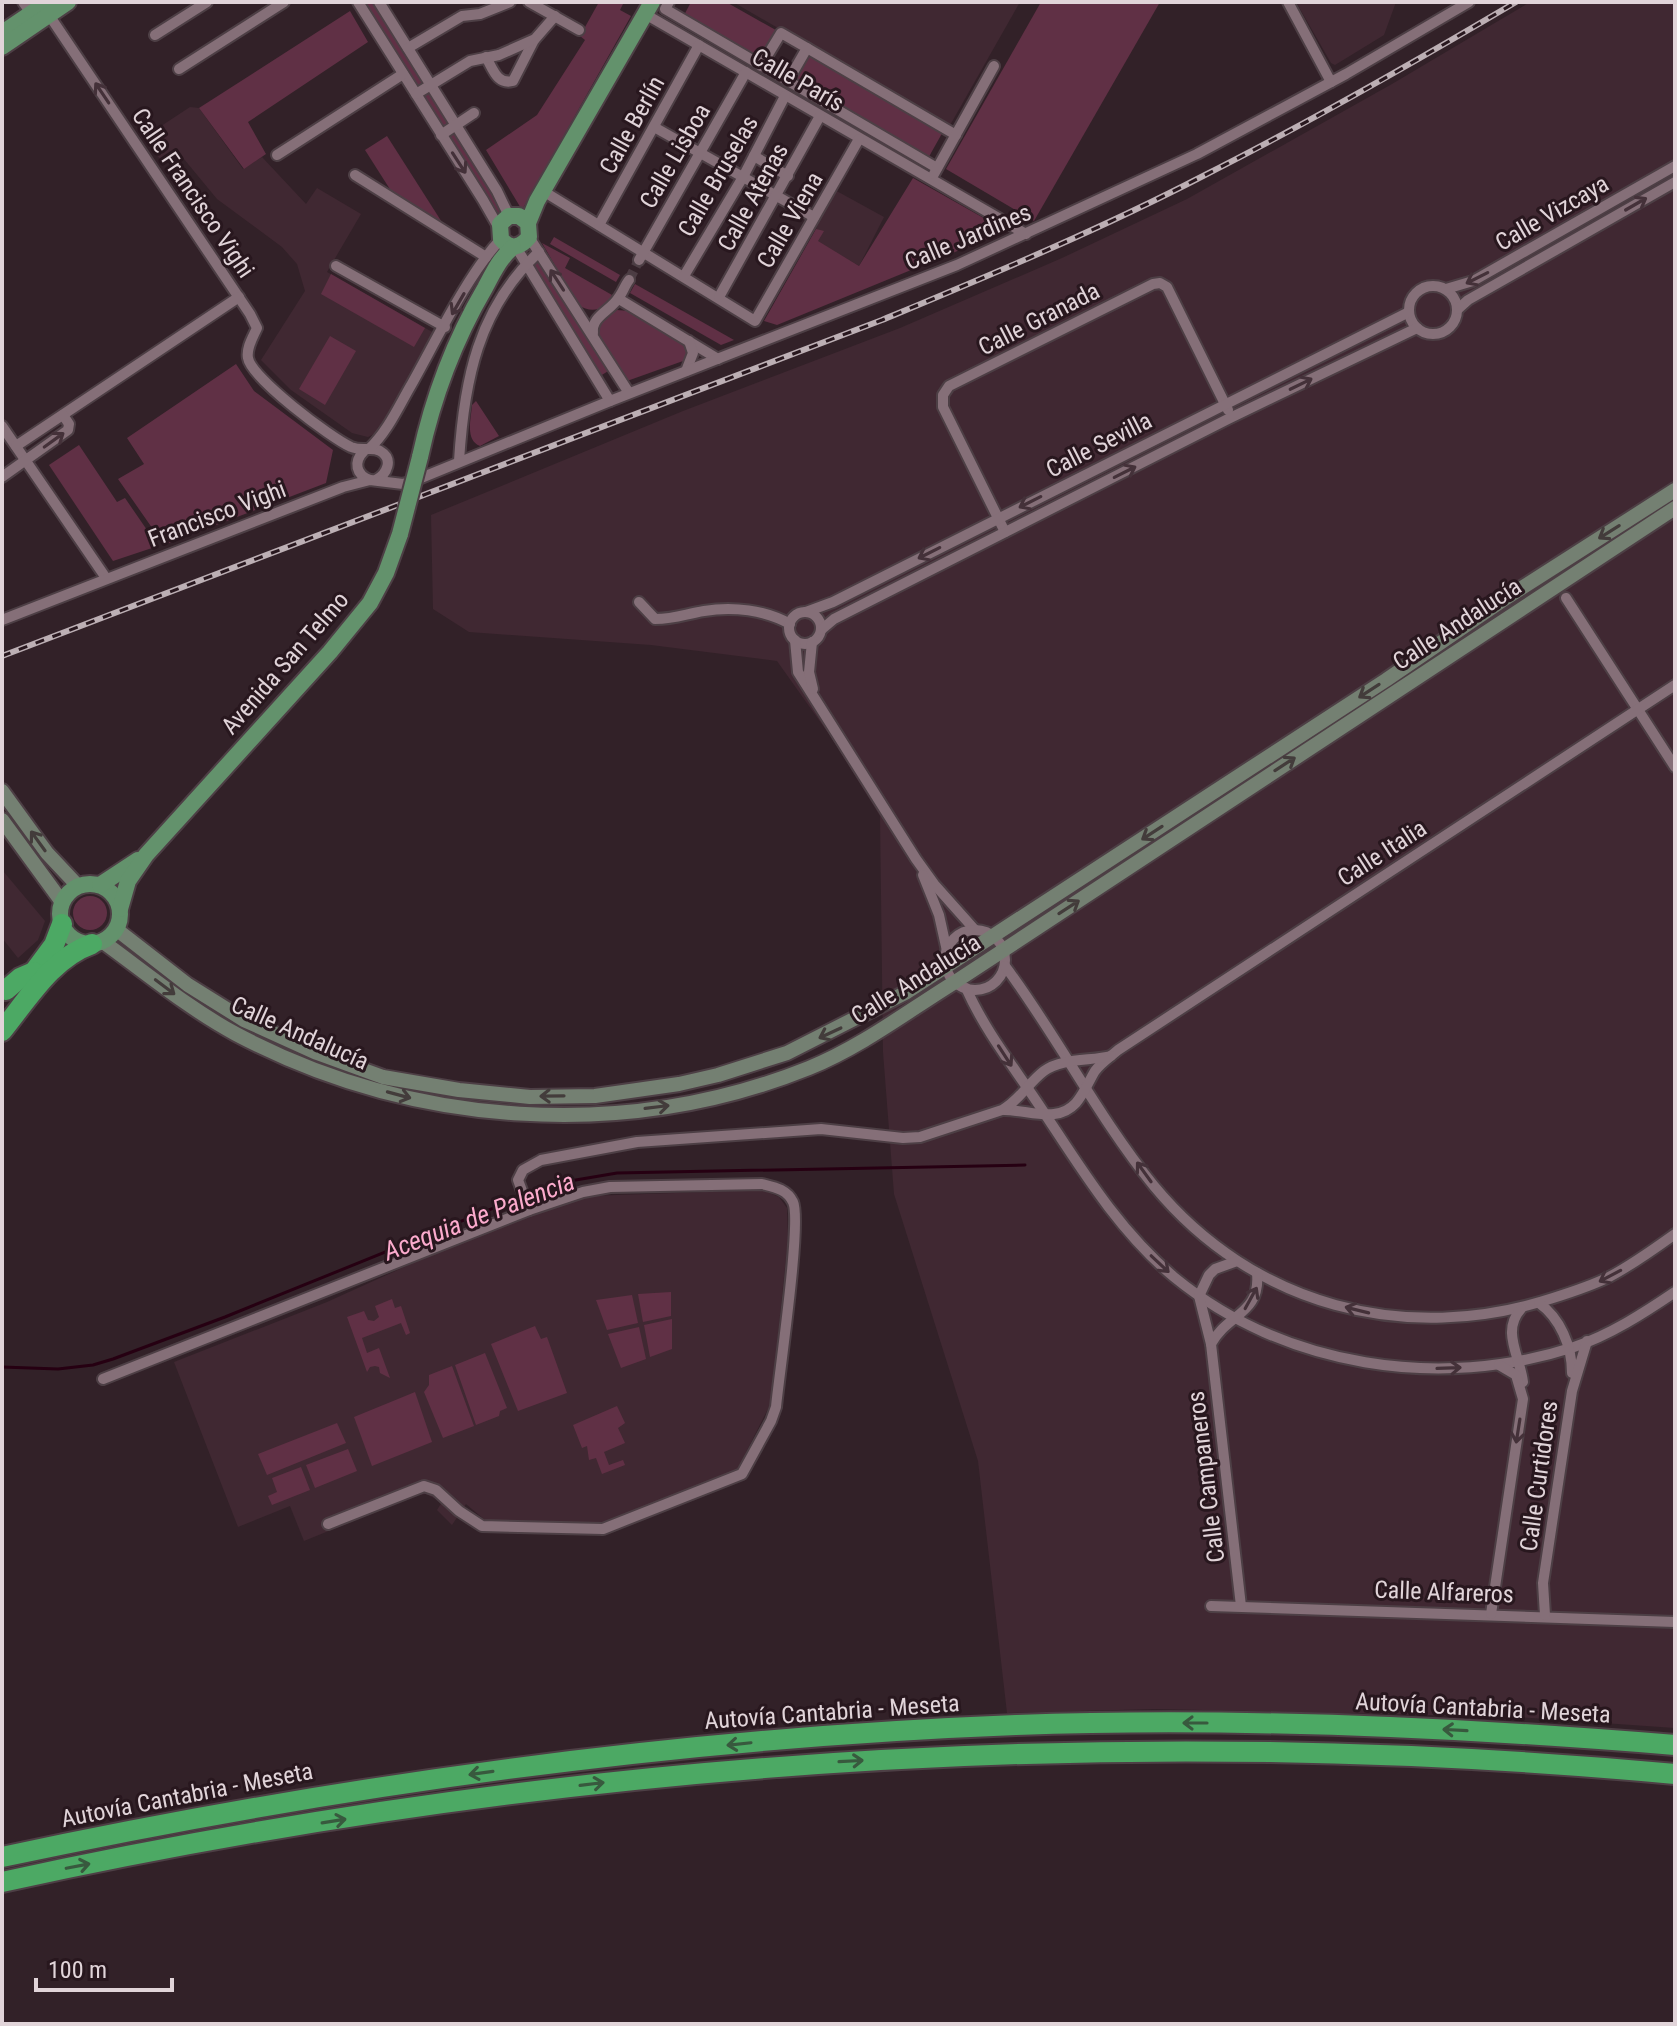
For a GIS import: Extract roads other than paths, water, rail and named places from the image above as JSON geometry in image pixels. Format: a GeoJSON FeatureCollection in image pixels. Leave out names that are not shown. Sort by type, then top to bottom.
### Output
{"type":"FeatureCollection","features":[{"type":"Feature","properties":{"kind":"highway"},"geometry":{"type":"LineString","coordinates":[[2,1011],[54,945],[62,924]]}},
{"type":"Feature","properties":{"kind":"highway"},"geometry":{"type":"LineString","coordinates":[[2,1031],[59,963],[73,951],[97,942]]}},
{"type":"Feature","properties":{"kind":"highway"},"geometry":{"type":"LineString","coordinates":[[6,990],[20,978],[34,972]]}},
{"type":"Feature","properties":{"kind":"highway","name":"Autovía Cantabria - Meseta"},"geometry":{"type":"LineString","coordinates":[[2,1855],[284,1801],[564,1762],[895,1731],[1019,1725],[1218,1723],[1532,1733],[1675,1743]]}},
{"type":"Feature","properties":{"kind":"highway","name":"Autovía Cantabria - Meseta"},"geometry":{"type":"LineString","coordinates":[[2,1882],[195,1844],[469,1800],[646,1778],[821,1762],[1019,1752],[1262,1750],[1675,1774]]}},
{"type":"Feature","properties":{"kind":"main road"},"geometry":{"type":"LineString","coordinates":[[2,47],[48,9],[68,2]]}},
{"type":"Feature","properties":{"kind":"main road"},"geometry":{"type":"LineString","coordinates":[[510,237],[620,41],[646,5]]}},
{"type":"Feature","properties":{"kind":"main road","name":"Avenida San Telmo"},"geometry":{"type":"LineString","coordinates":[[120,909],[128,881],[146,855],[370,603],[386,573],[400,534],[428,419],[447,361],[510,237],[543,191],[646,5]]}},
{"type":"Feature","properties":{"kind":"main road"},"geometry":{"type":"LineString","coordinates":[[2,33],[27,8],[48,9]]}},
{"type":"Feature","properties":{"kind":"main road","name":"Calle Andalucía"},"geometry":{"type":"LineString","coordinates":[[116,929],[188,985],[244,1020],[317,1053],[383,1077],[459,1090],[530,1097],[595,1096],[679,1084],[732,1070],[787,1053],[907,992],[1675,490]]}},
{"type":"Feature","properties":{"kind":"main road","name":"Calle Andalucía"},"geometry":{"type":"LineString","coordinates":[[97,942],[236,1034],[312,1067],[369,1087],[442,1106],[520,1114],[602,1115],[688,1103],[757,1086],[812,1067],[1004,958],[1675,508]]}},
{"type":"Feature","properties":{"kind":"main road"},"geometry":{"type":"LineString","coordinates":[[2,791],[47,853],[78,886]]}},
{"type":"Feature","properties":{"kind":"main road"},"geometry":{"type":"LineString","coordinates":[[2,820],[62,902]]}},
{"type":"Feature","properties":{"kind":"main road","name":"Avenida San Telmo"},"geometry":{"type":"LineString","coordinates":[[100,885],[146,855]]}},
{"type":"Feature","properties":{"kind":"main road"},"geometry":{"type":"LineString","coordinates":[[100,885],[113,895],[120,909],[116,929],[97,942],[74,939],[62,924],[62,902],[78,886],[100,885]]}},
{"type":"Feature","properties":{"kind":"street"},"geometry":{"type":"LineString","coordinates":[[155,35],[207,2]]}},
{"type":"Feature","properties":{"kind":"street"},"geometry":{"type":"LineString","coordinates":[[179,69],[284,2]]}},
{"type":"Feature","properties":{"kind":"street"},"geometry":{"type":"LineString","coordinates":[[358,2],[441,135],[510,237],[610,401]]}},
{"type":"Feature","properties":{"kind":"street"},"geometry":{"type":"LineString","coordinates":[[379,2],[497,191],[510,237]]}},
{"type":"Feature","properties":{"kind":"street"},"geometry":{"type":"LineString","coordinates":[[408,48],[462,16],[480,14],[510,2]]}},
{"type":"Feature","properties":{"kind":"street"},"geometry":{"type":"LineString","coordinates":[[529,2],[579,30]]}},
{"type":"Feature","properties":{"kind":"street"},"geometry":{"type":"LineString","coordinates":[[669,2],[665,9],[937,168]]}},
{"type":"Feature","properties":{"kind":"street"},"geometry":{"type":"LineString","coordinates":[[1288,2],[1331,82]]}},
{"type":"Feature","properties":{"kind":"street","name":"Calle Jardines"},"geometry":{"type":"LineString","coordinates":[[403,484],[993,250],[1197,154],[1331,82],[1469,2]]}},
{"type":"Feature","properties":{"kind":"street","name":"Calle París"},"geometry":{"type":"LineString","coordinates":[[646,5],[699,45],[1026,234]]}},
{"type":"Feature","properties":{"kind":"street","name":"Calle Francisco Vighi"},"geometry":{"type":"LineString","coordinates":[[16,446],[239,297],[48,9]]}},
{"type":"Feature","properties":{"kind":"street"},"geometry":{"type":"LineString","coordinates":[[486,57],[499,80],[513,81],[535,39],[555,16]]}},
{"type":"Feature","properties":{"kind":"street"},"geometry":{"type":"LineString","coordinates":[[761,66],[781,33],[956,135]]}},
{"type":"Feature","properties":{"kind":"street"},"geometry":{"type":"LineString","coordinates":[[416,94],[470,61],[499,55],[535,39]]}},
{"type":"Feature","properties":{"kind":"street","name":"Calle Berlín"},"geometry":{"type":"LineString","coordinates":[[599,225],[699,45]]}},
{"type":"Feature","properties":{"kind":"street"},"geometry":{"type":"LineString","coordinates":[[788,81],[807,48]]}},
{"type":"Feature","properties":{"kind":"street"},"geometry":{"type":"LineString","coordinates":[[931,179],[994,66]]}},
{"type":"Feature","properties":{"kind":"street","name":"Calle Lisboa"},"geometry":{"type":"LineString","coordinates":[[642,256],[746,72]]}},
{"type":"Feature","properties":{"kind":"street"},"geometry":{"type":"LineString","coordinates":[[277,155],[403,74]]}},
{"type":"Feature","properties":{"kind":"street","name":"Calle Bruselas"},"geometry":{"type":"LineString","coordinates":[[684,276],[743,177],[785,96]]}},
{"type":"Feature","properties":{"kind":"street"},"geometry":{"type":"LineString","coordinates":[[441,135],[474,113]]}},
{"type":"Feature","properties":{"kind":"street","name":"Calle Atenas"},"geometry":{"type":"LineString","coordinates":[[719,297],[820,116]]}},
{"type":"Feature","properties":{"kind":"street"},"geometry":{"type":"LineString","coordinates":[[654,127],[814,217]]}},
{"type":"Feature","properties":{"kind":"street","name":"Calle Viena"},"geometry":{"type":"LineString","coordinates":[[719,297],[755,321],[859,139]]}},
{"type":"Feature","properties":{"kind":"street"},"geometry":{"type":"LineString","coordinates":[[754,156],[788,176]]}},
{"type":"Feature","properties":{"kind":"street","name":"Calle Vizcaya"},"geometry":{"type":"LineString","coordinates":[[1446,289],[1473,281],[1675,166]]}},
{"type":"Feature","properties":{"kind":"street"},"geometry":{"type":"LineString","coordinates":[[355,175],[510,237],[539,252],[629,393]]}},
{"type":"Feature","properties":{"kind":"street","name":"Calle Vizcaya"},"geometry":{"type":"LineString","coordinates":[[1458,309],[1468,300],[1675,182]]}},
{"type":"Feature","properties":{"kind":"street"},"geometry":{"type":"LineString","coordinates":[[543,191],[642,256],[719,297]]}},
{"type":"Feature","properties":{"kind":"street"},"geometry":{"type":"LineString","coordinates":[[1594,212],[1598,226]]}},
{"type":"Feature","properties":{"kind":"street"},"geometry":{"type":"LineString","coordinates":[[993,250],[1004,233],[1003,220]]}},
{"type":"Feature","properties":{"kind":"street"},"geometry":{"type":"LineString","coordinates":[[343,487],[355,477],[366,450],[396,412],[445,327],[510,237]]}},
{"type":"Feature","properties":{"kind":"street"},"geometry":{"type":"LineString","coordinates":[[459,461],[461,422],[471,367],[493,309],[525,264],[539,252]]}},
{"type":"Feature","properties":{"kind":"street"},"geometry":{"type":"LineString","coordinates":[[336,266],[445,327]]}},
{"type":"Feature","properties":{"kind":"street"},"geometry":{"type":"LineString","coordinates":[[593,335],[592,327],[619,299],[629,280]]}},
{"type":"Feature","properties":{"kind":"street","name":"Calle Granada"},"geometry":{"type":"LineString","coordinates":[[999,518],[943,407],[943,395],[949,386],[1160,283],[1167,287],[1225,404]]}},
{"type":"Feature","properties":{"kind":"street"},"geometry":{"type":"LineString","coordinates":[[1434,285],[1446,289],[1455,298],[1458,309],[1454,323],[1442,333],[1427,333],[1417,328],[1409,312],[1411,300],[1421,288],[1434,285]]}},
{"type":"Feature","properties":{"kind":"street"},"geometry":{"type":"LineString","coordinates":[[239,297],[257,328],[248,348],[250,363],[263,381],[342,443],[361,475],[403,484]]}},
{"type":"Feature","properties":{"kind":"street"},"geometry":{"type":"LineString","coordinates":[[619,299],[718,359]]}},
{"type":"Feature","properties":{"kind":"street"},"geometry":{"type":"LineString","coordinates":[[578,312],[603,314]]}},
{"type":"Feature","properties":{"kind":"street","name":"Calle Sevilla"},"geometry":{"type":"LineString","coordinates":[[806,612],[833,602],[1409,312]]}},
{"type":"Feature","properties":{"kind":"street","name":"Calle Sevilla"},"geometry":{"type":"LineString","coordinates":[[821,630],[834,619],[1231,417],[1417,328]]}},
{"type":"Feature","properties":{"kind":"street"},"geometry":{"type":"LineString","coordinates":[[686,371],[693,353],[689,341]]}},
{"type":"Feature","properties":{"kind":"street"},"geometry":{"type":"LineString","coordinates":[[597,378],[613,368]]}},
{"type":"Feature","properties":{"kind":"street"},"geometry":{"type":"LineString","coordinates":[[1225,404],[1231,417]]}},
{"type":"Feature","properties":{"kind":"street"},"geometry":{"type":"LineString","coordinates":[[2,477],[68,430],[69,424],[63,415]]}},
{"type":"Feature","properties":{"kind":"street"},"geometry":{"type":"LineString","coordinates":[[2,426],[106,578],[2,620]]}},
{"type":"Feature","properties":{"kind":"street"},"geometry":{"type":"LineString","coordinates":[[342,443],[384,454],[388,466],[403,484]]}},
{"type":"Feature","properties":{"kind":"street"},"geometry":{"type":"LineString","coordinates":[[373,480],[384,475],[388,466]]}},
{"type":"Feature","properties":{"kind":"street","name":"Francisco Vighi"},"geometry":{"type":"LineString","coordinates":[[106,578],[343,487],[373,480]]}},
{"type":"Feature","properties":{"kind":"street"},"geometry":{"type":"LineString","coordinates":[[999,518],[1005,532]]}},
{"type":"Feature","properties":{"kind":"street"},"geometry":{"type":"LineString","coordinates":[[1566,598],[1675,767]]}},
{"type":"Feature","properties":{"kind":"street"},"geometry":{"type":"LineString","coordinates":[[639,602],[655,619],[683,618],[709,610],[756,611],[774,615],[790,624]]}},
{"type":"Feature","properties":{"kind":"street"},"geometry":{"type":"LineString","coordinates":[[812,642],[802,644],[790,634],[790,624],[796,615],[806,612],[819,620],[821,630],[812,642],[809,672],[815,698]]}},
{"type":"Feature","properties":{"kind":"street"},"geometry":{"type":"LineString","coordinates":[[795,640],[798,672],[916,859],[975,930],[993,936],[1088,1088],[1155,1186],[1205,1237],[1237,1261],[1311,1297],[1385,1317],[1464,1318],[1521,1309],[1612,1276],[1675,1234]]}},
{"type":"Feature","properties":{"kind":"street","name":"Calle Italia"},"geometry":{"type":"LineString","coordinates":[[1088,1088],[1094,1073],[1111,1056],[1166,1017],[1675,685]]}},
{"type":"Feature","properties":{"kind":"street"},"geometry":{"type":"LineString","coordinates":[[916,859],[939,915],[947,951],[946,966],[1045,1115],[1128,1231],[1199,1296],[1234,1319],[1303,1349],[1379,1365],[1452,1369],[1499,1365],[1568,1349],[1640,1316],[1675,1292]]}},
{"type":"Feature","properties":{"kind":"street"},"geometry":{"type":"LineString","coordinates":[[947,951],[956,937],[975,930]]}},
{"type":"Feature","properties":{"kind":"street"},"geometry":{"type":"LineString","coordinates":[[961,985],[980,989],[992,984],[1001,975],[1004,958]]}},
{"type":"Feature","properties":{"kind":"street","name":"Calle Italia"},"geometry":{"type":"LineString","coordinates":[[1072,1062],[1111,1056]]}},
{"type":"Feature","properties":{"kind":"street"},"geometry":{"type":"LineString","coordinates":[[527,1206],[518,1180],[523,1170],[541,1160],[637,1142],[775,1130],[821,1129],[920,1137],[1002,1110],[1014,1104],[1042,1072],[1072,1062]]}},
{"type":"Feature","properties":{"kind":"street"},"geometry":{"type":"LineString","coordinates":[[1002,1110],[1023,1110],[1045,1115],[1066,1112],[1088,1088]]}},
{"type":"Feature","properties":{"kind":"street"},"geometry":{"type":"LineString","coordinates":[[103,1379],[527,1206],[610,1187],[762,1184],[783,1190],[793,1202],[795,1213],[776,1407],[742,1474],[603,1529],[482,1526],[436,1490],[424,1486],[328,1524]]}},
{"type":"Feature","properties":{"kind":"street"},"geometry":{"type":"LineString","coordinates":[[1199,1296],[1215,1269],[1237,1261]]}},
{"type":"Feature","properties":{"kind":"street"},"geometry":{"type":"LineString","coordinates":[[1211,1344],[1218,1331],[1246,1309],[1256,1296],[1257,1273]]}},
{"type":"Feature","properties":{"kind":"street","name":"Calle Campaneros"},"geometry":{"type":"LineString","coordinates":[[1199,1296],[1211,1344],[1241,1606]]}},
{"type":"Feature","properties":{"kind":"street","name":"Calle Curtidores"},"geometry":{"type":"LineString","coordinates":[[1539,1303],[1552,1312],[1568,1349],[1572,1364],[1572,1391]]}},
{"type":"Feature","properties":{"kind":"street","name":"Calle Curtidores"},"geometry":{"type":"LineString","coordinates":[[1491,1614],[1523,1399],[1523,1378],[1510,1327],[1513,1317],[1521,1309]]}},
{"type":"Feature","properties":{"kind":"street","name":"Calle Curtidores"},"geometry":{"type":"LineString","coordinates":[[1545,1615],[1543,1583],[1572,1391],[1587,1341]]}},
{"type":"Feature","properties":{"kind":"street","name":"Calle Curtidores"},"geometry":{"type":"LineString","coordinates":[[1499,1365],[1516,1375],[1523,1399]]}},
{"type":"Feature","properties":{"kind":"street","name":"Calle Alfareros"},"geometry":{"type":"LineString","coordinates":[[1211,1606],[1545,1615],[1675,1622]]}},
{"type":"Feature","properties":{"kind":"waterway","name":"Acequia de Palencia"},"geometry":{"type":"LineString","coordinates":[[528,1194],[558,1183],[617,1173],[1025,1165]]}},
{"type":"Feature","properties":{"kind":"waterway","name":"Acequia de Palencia"},"geometry":{"type":"LineString","coordinates":[[2,1367],[58,1369],[113,1359],[521,1197]]}},
{"type":"Feature","properties":{"kind":"tunnel"},"geometry":{"type":"LineString","coordinates":[[629,280],[639,260]]}},
{"type":"Feature","properties":{"kind":"railway"},"geometry":{"type":"LineString","coordinates":[[2,656],[882,320],[1004,269],[1124,215],[1243,156],[1516,2]]}}]}
